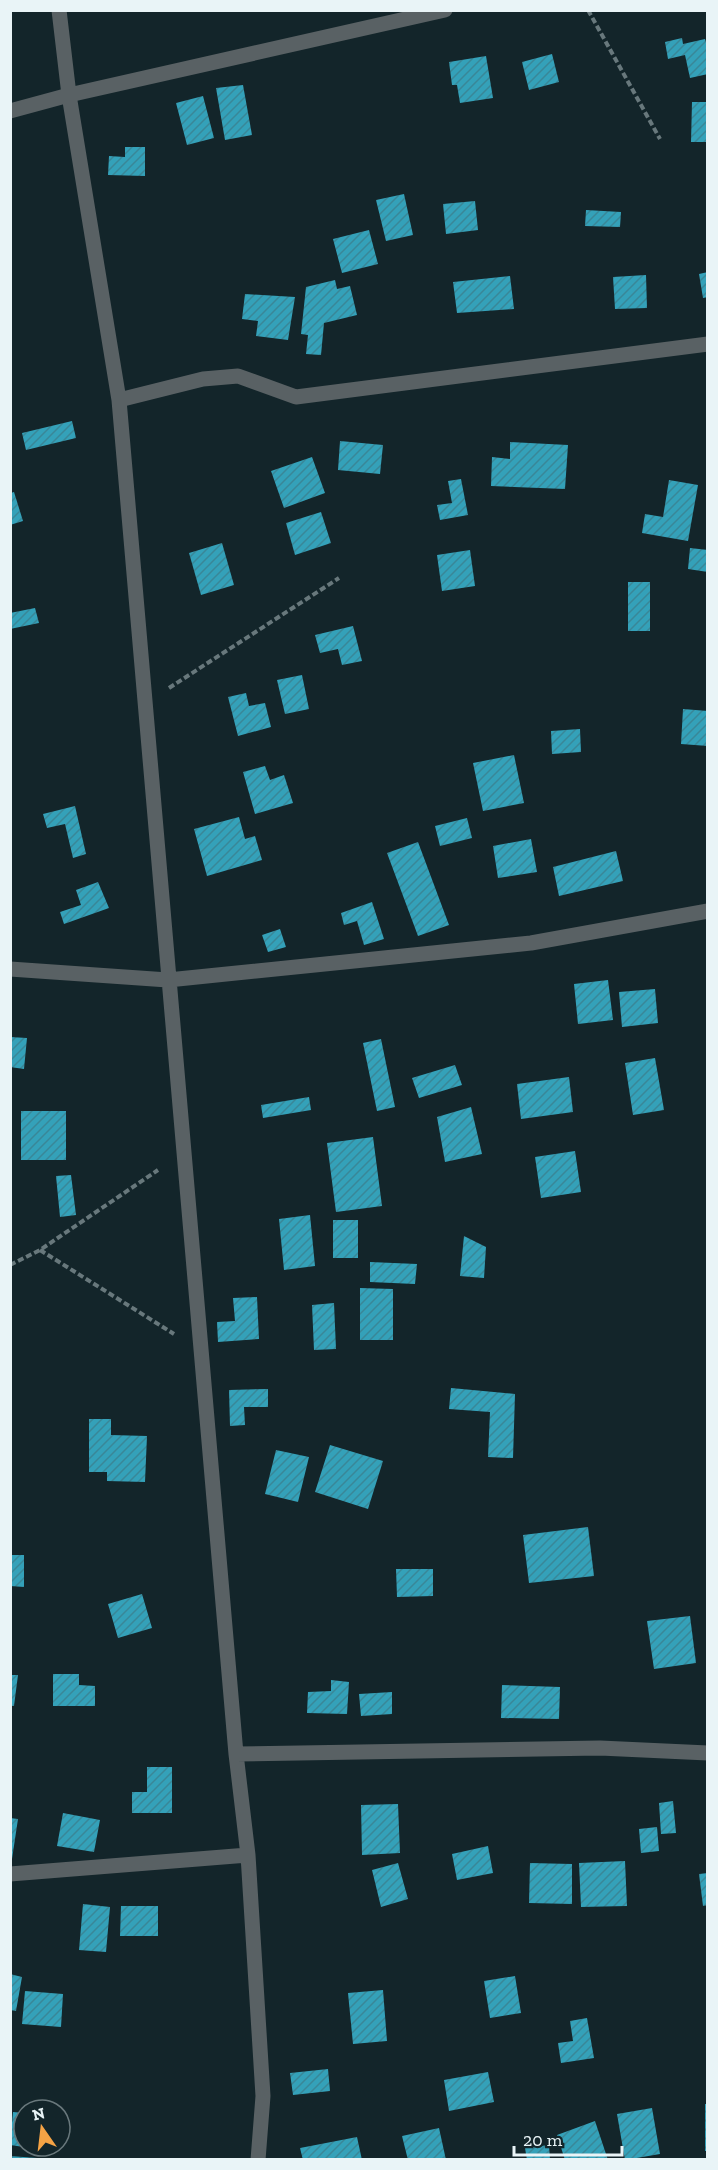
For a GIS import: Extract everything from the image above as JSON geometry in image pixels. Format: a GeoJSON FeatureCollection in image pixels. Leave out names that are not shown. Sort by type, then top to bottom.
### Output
{"type":"FeatureCollection","features":[{"type":"Feature","properties":{"kind":"street"},"geometry":{"type":"LineString","coordinates":[[59,10],[69,95],[119,400],[236,1754],[248,1855],[263,2096],[258,2160]]}},
{"type":"Feature","properties":{"kind":"street"},"geometry":{"type":"LineString","coordinates":[[10,111],[69,95],[445,10]]}},
{"type":"Feature","properties":{"kind":"street"},"geometry":{"type":"LineString","coordinates":[[119,400],[203,379],[238,376],[296,397],[708,344]]}},
{"type":"Feature","properties":{"kind":"street"},"geometry":{"type":"LineString","coordinates":[[10,969],[168,980],[531,943],[708,911]]}},
{"type":"Feature","properties":{"kind":"street"},"geometry":{"type":"LineString","coordinates":[[236,1754],[600,1748],[708,1753]]}},
{"type":"Feature","properties":{"kind":"street"},"geometry":{"type":"LineString","coordinates":[[10,1874],[248,1855]]}},
{"type":"Feature","properties":{"kind":"path"},"geometry":{"type":"LineString","coordinates":[[588,10],[660,139]]}},
{"type":"Feature","properties":{"kind":"path"},"geometry":{"type":"LineString","coordinates":[[145,703],[339,578]]}},
{"type":"Feature","properties":{"kind":"path"},"geometry":{"type":"LineString","coordinates":[[10,1265],[40,1250],[183,1153]]}},
{"type":"Feature","properties":{"kind":"path"},"geometry":{"type":"LineString","coordinates":[[40,1250],[201,1352]]}},
{"type":"Feature","properties":{"kind":"building"},"geometry":{"type":"Polygon","coordinates":[[[682,38],[683,44],[705,39],[708,48],[708,74],[690,78],[685,55],[668,59],[665,42],[682,38]]]}},
{"type":"Feature","properties":{"kind":"building"},"geometry":{"type":"Polygon","coordinates":[[[552,54],[559,82],[529,90],[522,62],[552,54]]]}},
{"type":"Feature","properties":{"kind":"building"},"geometry":{"type":"Polygon","coordinates":[[[486,56],[493,98],[460,103],[457,85],[452,85],[449,62],[486,56]]]}},
{"type":"Feature","properties":{"kind":"building"},"geometry":{"type":"Polygon","coordinates":[[[243,85],[252,135],[225,140],[216,88],[243,85]]]}},
{"type":"Feature","properties":{"kind":"building"},"geometry":{"type":"Polygon","coordinates":[[[203,96],[214,138],[187,145],[176,103],[203,96]]]}},
{"type":"Feature","properties":{"kind":"building"},"geometry":{"type":"Polygon","coordinates":[[[692,102],[708,102],[708,142],[691,142],[692,102]]]}},
{"type":"Feature","properties":{"kind":"building"},"geometry":{"type":"Polygon","coordinates":[[[125,147],[145,147],[145,176],[108,175],[109,156],[125,157],[125,147]]]}},
{"type":"Feature","properties":{"kind":"building"},"geometry":{"type":"Polygon","coordinates":[[[404,194],[413,235],[386,241],[376,200],[404,194]]]}},
{"type":"Feature","properties":{"kind":"building"},"geometry":{"type":"Polygon","coordinates":[[[475,201],[478,230],[446,234],[443,204],[475,201]]]}},
{"type":"Feature","properties":{"kind":"building"},"geometry":{"type":"Polygon","coordinates":[[[586,210],[621,212],[620,227],[585,226],[586,210]]]}},
{"type":"Feature","properties":{"kind":"building"},"geometry":{"type":"Polygon","coordinates":[[[369,230],[378,264],[342,273],[333,239],[369,230]]]}},
{"type":"Feature","properties":{"kind":"building"},"geometry":{"type":"Polygon","coordinates":[[[708,272],[708,297],[703,298],[699,274],[708,272]]]}},
{"type":"Feature","properties":{"kind":"building"},"geometry":{"type":"Polygon","coordinates":[[[646,275],[647,308],[615,309],[613,277],[646,275]]]}},
{"type":"Feature","properties":{"kind":"building"},"geometry":{"type":"Polygon","coordinates":[[[510,276],[514,309],[457,313],[453,282],[510,276]]]}},
{"type":"Feature","properties":{"kind":"building"},"geometry":{"type":"Polygon","coordinates":[[[335,280],[337,289],[350,286],[357,315],[324,323],[321,355],[306,354],[308,335],[301,334],[306,287],[335,280]]]}},
{"type":"Feature","properties":{"kind":"building"},"geometry":{"type":"Polygon","coordinates":[[[245,294],[295,297],[288,340],[256,336],[258,321],[242,319],[245,294]]]}},
{"type":"Feature","properties":{"kind":"building"},"geometry":{"type":"Polygon","coordinates":[[[72,421],[76,438],[26,450],[22,433],[72,421]]]}},
{"type":"Feature","properties":{"kind":"building"},"geometry":{"type":"Polygon","coordinates":[[[340,441],[383,445],[380,474],[338,470],[340,441]]]}},
{"type":"Feature","properties":{"kind":"building"},"geometry":{"type":"Polygon","coordinates":[[[510,442],[568,445],[565,489],[491,486],[492,457],[510,459],[510,442]]]}},
{"type":"Feature","properties":{"kind":"building"},"geometry":{"type":"Polygon","coordinates":[[[312,457],[325,493],[284,508],[271,471],[312,457]]]}},
{"type":"Feature","properties":{"kind":"building"},"geometry":{"type":"Polygon","coordinates":[[[461,479],[468,515],[440,520],[437,505],[452,503],[448,481],[461,479]]]}},
{"type":"Feature","properties":{"kind":"building"},"geometry":{"type":"Polygon","coordinates":[[[669,480],[698,485],[688,541],[642,533],[645,514],[663,517],[669,480]]]}},
{"type":"Feature","properties":{"kind":"building"},"geometry":{"type":"Polygon","coordinates":[[[14,492],[23,521],[10,525],[10,493],[14,492]]]}},
{"type":"Feature","properties":{"kind":"building"},"geometry":{"type":"Polygon","coordinates":[[[321,512],[331,543],[295,555],[286,523],[321,512]]]}},
{"type":"Feature","properties":{"kind":"building"},"geometry":{"type":"Polygon","coordinates":[[[222,543],[234,585],[201,595],[189,553],[222,543]]]}},
{"type":"Feature","properties":{"kind":"building"},"geometry":{"type":"Polygon","coordinates":[[[690,548],[708,550],[708,572],[688,569],[690,548]]]}},
{"type":"Feature","properties":{"kind":"building"},"geometry":{"type":"Polygon","coordinates":[[[470,550],[475,586],[442,591],[437,555],[470,550]]]}},
{"type":"Feature","properties":{"kind":"building"},"geometry":{"type":"Polygon","coordinates":[[[628,582],[650,582],[650,631],[628,631],[628,582]]]}},
{"type":"Feature","properties":{"kind":"building"},"geometry":{"type":"Polygon","coordinates":[[[35,608],[39,623],[10,629],[10,613],[35,608]]]}},
{"type":"Feature","properties":{"kind":"building"},"geometry":{"type":"Polygon","coordinates":[[[353,626],[362,661],[342,665],[338,649],[320,653],[315,635],[353,626]]]}},
{"type":"Feature","properties":{"kind":"building"},"geometry":{"type":"Polygon","coordinates":[[[302,675],[309,709],[285,714],[277,680],[302,675]]]}},
{"type":"Feature","properties":{"kind":"building"},"geometry":{"type":"Polygon","coordinates":[[[246,693],[249,706],[265,703],[271,727],[238,736],[228,697],[246,693]]]}},
{"type":"Feature","properties":{"kind":"building"},"geometry":{"type":"Polygon","coordinates":[[[683,709],[708,711],[708,746],[681,744],[683,709]]]}},
{"type":"Feature","properties":{"kind":"building"},"geometry":{"type":"Polygon","coordinates":[[[580,729],[581,752],[552,754],[551,731],[580,729]]]}},
{"type":"Feature","properties":{"kind":"building"},"geometry":{"type":"Polygon","coordinates":[[[514,755],[524,803],[483,811],[473,763],[514,755]]]}},
{"type":"Feature","properties":{"kind":"building"},"geometry":{"type":"Polygon","coordinates":[[[265,766],[270,780],[284,775],[293,803],[255,814],[243,772],[265,766]]]}},
{"type":"Feature","properties":{"kind":"building"},"geometry":{"type":"Polygon","coordinates":[[[75,806],[86,854],[73,858],[65,824],[47,828],[43,814],[75,806]]]}},
{"type":"Feature","properties":{"kind":"building"},"geometry":{"type":"Polygon","coordinates":[[[239,817],[245,839],[255,836],[262,860],[207,876],[194,829],[239,817]]]}},
{"type":"Feature","properties":{"kind":"building"},"geometry":{"type":"Polygon","coordinates":[[[467,818],[472,838],[440,846],[435,826],[467,818]]]}},
{"type":"Feature","properties":{"kind":"building"},"geometry":{"type":"Polygon","coordinates":[[[531,839],[537,872],[498,878],[493,846],[531,839]]]}},
{"type":"Feature","properties":{"kind":"building"},"geometry":{"type":"Polygon","coordinates":[[[418,842],[449,925],[418,936],[387,853],[418,842]]]}},
{"type":"Feature","properties":{"kind":"building"},"geometry":{"type":"Polygon","coordinates":[[[616,851],[623,881],[559,896],[553,867],[616,851]]]}},
{"type":"Feature","properties":{"kind":"building"},"geometry":{"type":"Polygon","coordinates":[[[98,882],[109,908],[64,924],[60,912],[81,905],[76,890],[98,882]]]}},
{"type":"Feature","properties":{"kind":"building"},"geometry":{"type":"Polygon","coordinates":[[[372,902],[384,939],[364,945],[357,921],[344,925],[341,913],[372,902]]]}},
{"type":"Feature","properties":{"kind":"building"},"geometry":{"type":"Polygon","coordinates":[[[280,929],[286,947],[268,952],[262,935],[280,929]]]}},
{"type":"Feature","properties":{"kind":"building"},"geometry":{"type":"Polygon","coordinates":[[[608,980],[613,1020],[578,1024],[574,984],[608,980]]]}},
{"type":"Feature","properties":{"kind":"building"},"geometry":{"type":"Polygon","coordinates":[[[655,989],[658,1023],[622,1027],[619,992],[655,989]]]}},
{"type":"Feature","properties":{"kind":"building"},"geometry":{"type":"Polygon","coordinates":[[[10,1037],[27,1038],[24,1069],[10,1067],[10,1037]]]}},
{"type":"Feature","properties":{"kind":"building"},"geometry":{"type":"Polygon","coordinates":[[[381,1039],[395,1107],[377,1111],[363,1043],[381,1039]]]}},
{"type":"Feature","properties":{"kind":"building"},"geometry":{"type":"Polygon","coordinates":[[[655,1058],[664,1110],[633,1115],[625,1063],[655,1058]]]}},
{"type":"Feature","properties":{"kind":"building"},"geometry":{"type":"Polygon","coordinates":[[[455,1065],[462,1085],[419,1098],[412,1078],[455,1065]]]}},
{"type":"Feature","properties":{"kind":"building"},"geometry":{"type":"Polygon","coordinates":[[[569,1077],[573,1112],[521,1119],[517,1084],[569,1077]]]}},
{"type":"Feature","properties":{"kind":"building"},"geometry":{"type":"Polygon","coordinates":[[[309,1097],[311,1110],[263,1118],[261,1105],[309,1097]]]}},
{"type":"Feature","properties":{"kind":"building"},"geometry":{"type":"Polygon","coordinates":[[[471,1107],[482,1154],[445,1162],[437,1117],[471,1107]]]}},
{"type":"Feature","properties":{"kind":"building"},"geometry":{"type":"Polygon","coordinates":[[[21,1111],[66,1111],[66,1160],[21,1160],[21,1111]]]}},
{"type":"Feature","properties":{"kind":"building"},"geometry":{"type":"Polygon","coordinates":[[[373,1137],[382,1206],[336,1212],[327,1143],[373,1137]]]}},
{"type":"Feature","properties":{"kind":"building"},"geometry":{"type":"Polygon","coordinates":[[[575,1151],[581,1192],[541,1198],[535,1157],[575,1151]]]}},
{"type":"Feature","properties":{"kind":"building"},"geometry":{"type":"Polygon","coordinates":[[[71,1175],[76,1215],[60,1217],[56,1176],[71,1175]]]}},
{"type":"Feature","properties":{"kind":"building"},"geometry":{"type":"Polygon","coordinates":[[[310,1215],[315,1266],[284,1270],[279,1219],[310,1215]]]}},
{"type":"Feature","properties":{"kind":"building"},"geometry":{"type":"Polygon","coordinates":[[[333,1220],[358,1220],[358,1258],[333,1258],[333,1220]]]}},
{"type":"Feature","properties":{"kind":"building"},"geometry":{"type":"Polygon","coordinates":[[[464,1236],[486,1247],[484,1278],[460,1276],[464,1236]]]}},
{"type":"Feature","properties":{"kind":"building"},"geometry":{"type":"Polygon","coordinates":[[[370,1262],[417,1264],[415,1284],[370,1282],[370,1262]]]}},
{"type":"Feature","properties":{"kind":"building"},"geometry":{"type":"Polygon","coordinates":[[[360,1288],[393,1289],[393,1340],[360,1340],[360,1288]]]}},
{"type":"Feature","properties":{"kind":"building"},"geometry":{"type":"Polygon","coordinates":[[[257,1297],[259,1339],[218,1342],[217,1322],[235,1321],[233,1298],[257,1297]]]}},
{"type":"Feature","properties":{"kind":"building"},"geometry":{"type":"Polygon","coordinates":[[[334,1303],[336,1349],[314,1350],[312,1305],[334,1303]]]}},
{"type":"Feature","properties":{"kind":"building"},"geometry":{"type":"Polygon","coordinates":[[[451,1388],[515,1394],[513,1458],[488,1457],[490,1412],[449,1409],[451,1388]]]}},
{"type":"Feature","properties":{"kind":"building"},"geometry":{"type":"Polygon","coordinates":[[[268,1389],[268,1407],[244,1407],[245,1425],[230,1426],[229,1390],[268,1389]]]}},
{"type":"Feature","properties":{"kind":"building"},"geometry":{"type":"Polygon","coordinates":[[[89,1419],[111,1419],[111,1435],[147,1436],[145,1482],[107,1481],[107,1472],[89,1472],[89,1419]]]}},
{"type":"Feature","properties":{"kind":"building"},"geometry":{"type":"Polygon","coordinates":[[[330,1445],[383,1461],[368,1509],[315,1492],[330,1445]]]}},
{"type":"Feature","properties":{"kind":"building"},"geometry":{"type":"Polygon","coordinates":[[[276,1450],[309,1457],[298,1502],[265,1494],[276,1450]]]}},
{"type":"Feature","properties":{"kind":"building"},"geometry":{"type":"Polygon","coordinates":[[[588,1527],[594,1576],[529,1583],[523,1535],[588,1527]]]}},
{"type":"Feature","properties":{"kind":"building"},"geometry":{"type":"Polygon","coordinates":[[[10,1555],[24,1555],[24,1587],[10,1586],[10,1555]]]}},
{"type":"Feature","properties":{"kind":"building"},"geometry":{"type":"Polygon","coordinates":[[[396,1569],[433,1569],[433,1596],[397,1597],[396,1569]]]}},
{"type":"Feature","properties":{"kind":"building"},"geometry":{"type":"Polygon","coordinates":[[[142,1594],[152,1628],[118,1638],[108,1604],[142,1594]]]}},
{"type":"Feature","properties":{"kind":"building"},"geometry":{"type":"Polygon","coordinates":[[[690,1616],[696,1663],[654,1669],[647,1621],[690,1616]]]}},
{"type":"Feature","properties":{"kind":"building"},"geometry":{"type":"Polygon","coordinates":[[[53,1674],[79,1674],[79,1685],[95,1686],[95,1706],[53,1706],[53,1674]]]}},
{"type":"Feature","properties":{"kind":"building"},"geometry":{"type":"Polygon","coordinates":[[[10,1675],[18,1675],[14,1706],[10,1706],[10,1675]]]}},
{"type":"Feature","properties":{"kind":"building"},"geometry":{"type":"Polygon","coordinates":[[[331,1680],[349,1682],[347,1714],[307,1713],[308,1692],[331,1691],[331,1680]]]}},
{"type":"Feature","properties":{"kind":"building"},"geometry":{"type":"Polygon","coordinates":[[[502,1685],[560,1687],[559,1719],[501,1718],[502,1685]]]}},
{"type":"Feature","properties":{"kind":"building"},"geometry":{"type":"Polygon","coordinates":[[[392,1692],[392,1714],[361,1716],[359,1694],[392,1692]]]}},
{"type":"Feature","properties":{"kind":"building"},"geometry":{"type":"Polygon","coordinates":[[[147,1767],[172,1767],[172,1813],[132,1813],[132,1792],[147,1792],[147,1767]]]}},
{"type":"Feature","properties":{"kind":"building"},"geometry":{"type":"Polygon","coordinates":[[[673,1801],[676,1833],[661,1834],[659,1803],[673,1801]]]}},
{"type":"Feature","properties":{"kind":"building"},"geometry":{"type":"Polygon","coordinates":[[[398,1804],[400,1853],[362,1855],[361,1805],[398,1804]]]}},
{"type":"Feature","properties":{"kind":"building"},"geometry":{"type":"Polygon","coordinates":[[[63,1813],[100,1820],[94,1852],[57,1846],[63,1813]]]}},
{"type":"Feature","properties":{"kind":"building"},"geometry":{"type":"Polygon","coordinates":[[[10,1818],[18,1819],[12,1859],[10,1859],[10,1818]]]}},
{"type":"Feature","properties":{"kind":"building"},"geometry":{"type":"Polygon","coordinates":[[[657,1827],[659,1851],[641,1853],[639,1829],[657,1827]]]}},
{"type":"Feature","properties":{"kind":"building"},"geometry":{"type":"Polygon","coordinates":[[[488,1846],[493,1873],[457,1880],[452,1854],[488,1846]]]}},
{"type":"Feature","properties":{"kind":"building"},"geometry":{"type":"Polygon","coordinates":[[[625,1861],[627,1906],[581,1907],[579,1863],[625,1861]]]}},
{"type":"Feature","properties":{"kind":"building"},"geometry":{"type":"Polygon","coordinates":[[[398,1863],[408,1899],[381,1907],[372,1870],[398,1863]]]}},
{"type":"Feature","properties":{"kind":"building"},"geometry":{"type":"Polygon","coordinates":[[[530,1863],[572,1864],[572,1904],[529,1903],[530,1863]]]}},
{"type":"Feature","properties":{"kind":"building"},"geometry":{"type":"Polygon","coordinates":[[[708,1873],[708,1905],[703,1906],[699,1874],[708,1873]]]}},
{"type":"Feature","properties":{"kind":"building"},"geometry":{"type":"Polygon","coordinates":[[[83,1904],[110,1907],[106,1952],[79,1950],[83,1904]]]}},
{"type":"Feature","properties":{"kind":"building"},"geometry":{"type":"Polygon","coordinates":[[[121,1906],[158,1906],[158,1936],[120,1936],[121,1906]]]}},
{"type":"Feature","properties":{"kind":"building"},"geometry":{"type":"Polygon","coordinates":[[[10,1974],[22,1977],[16,2011],[10,2010],[10,1974]]]}},
{"type":"Feature","properties":{"kind":"building"},"geometry":{"type":"Polygon","coordinates":[[[515,1976],[521,2013],[490,2018],[484,1981],[515,1976]]]}},
{"type":"Feature","properties":{"kind":"building"},"geometry":{"type":"Polygon","coordinates":[[[383,1990],[387,2041],[353,2044],[348,1993],[383,1990]]]}},
{"type":"Feature","properties":{"kind":"building"},"geometry":{"type":"Polygon","coordinates":[[[25,1991],[63,1994],[61,2027],[22,2024],[25,1991]]]}},
{"type":"Feature","properties":{"kind":"building"},"geometry":{"type":"Polygon","coordinates":[[[587,2018],[594,2058],[561,2063],[558,2043],[573,2041],[570,2021],[587,2018]]]}},
{"type":"Feature","properties":{"kind":"building"},"geometry":{"type":"Polygon","coordinates":[[[328,2069],[330,2091],[293,2095],[290,2073],[328,2069]]]}},
{"type":"Feature","properties":{"kind":"building"},"geometry":{"type":"Polygon","coordinates":[[[488,2072],[494,2102],[449,2111],[444,2080],[488,2072]]]}},
{"type":"Feature","properties":{"kind":"building"},"geometry":{"type":"Polygon","coordinates":[[[705,2104],[708,2104],[708,2151],[705,2151],[705,2104]]]}},
{"type":"Feature","properties":{"kind":"building"},"geometry":{"type":"Polygon","coordinates":[[[652,2108],[660,2154],[625,2160],[617,2114],[652,2108]]]}},
{"type":"Feature","properties":{"kind":"building"},"geometry":{"type":"Polygon","coordinates":[[[595,2121],[608,2160],[565,2160],[557,2135],[595,2121]]]}},
{"type":"Feature","properties":{"kind":"building"},"geometry":{"type":"Polygon","coordinates":[[[439,2128],[446,2160],[408,2160],[402,2136],[439,2128]]]}},
{"type":"Feature","properties":{"kind":"building"},"geometry":{"type":"Polygon","coordinates":[[[357,2137],[362,2160],[303,2160],[300,2148],[357,2137]]]}},
{"type":"Feature","properties":{"kind":"building"},"geometry":{"type":"Polygon","coordinates":[[[549,2145],[550,2160],[527,2160],[525,2148],[549,2145]]]}},
{"type":"Feature","properties":{"kind":"building"},"geometry":{"type":"Polygon","coordinates":[[[10,2156],[12,2158],[37,2158],[37,2160],[10,2160],[10,2156]]]}}]}
